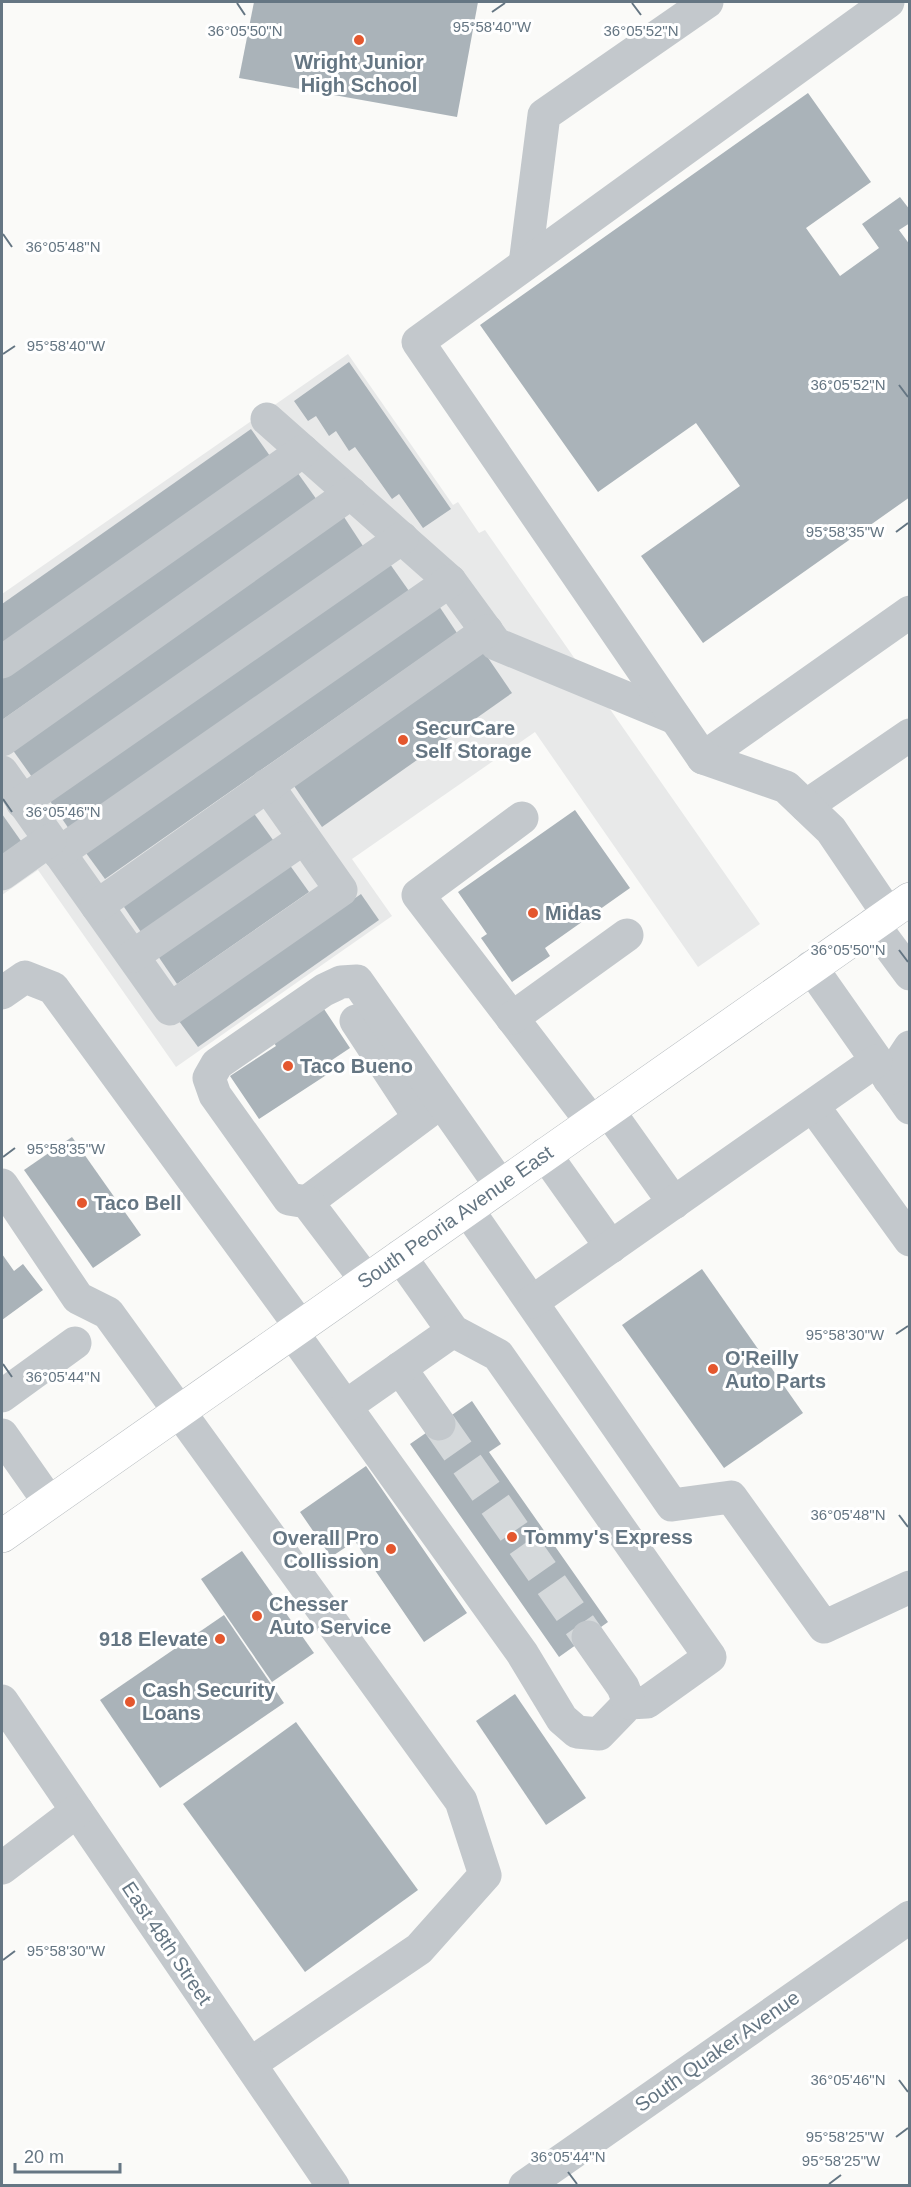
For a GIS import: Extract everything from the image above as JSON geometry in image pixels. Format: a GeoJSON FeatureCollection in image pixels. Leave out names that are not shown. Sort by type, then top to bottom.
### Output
{"type":"FeatureCollection","features":[{"type":"Feature","properties":{"kind":"main road","name":"South Peoria Avenue East"},"geometry":{"type":"LineString","coordinates":[[2,1536],[890,912]]}},
{"type":"Feature","properties":{"kind":"street"},"geometry":{"type":"LineString","coordinates":[[525,264],[544,115],[707,2]]}},
{"type":"Feature","properties":{"kind":"street"},"geometry":{"type":"LineString","coordinates":[[888,2],[418,342],[703,758],[786,787],[831,830],[890,912],[909,975]]}},
{"type":"Feature","properties":{"kind":"street"},"geometry":{"type":"LineString","coordinates":[[267,419],[450,581],[496,644],[675,718]]}},
{"type":"Feature","properties":{"kind":"street"},"geometry":{"type":"LineString","coordinates":[[2,662],[303,451]]}},
{"type":"Feature","properties":{"kind":"street"},"geometry":{"type":"LineString","coordinates":[[2,740],[351,494]]}},
{"type":"Feature","properties":{"kind":"street"},"geometry":{"type":"LineString","coordinates":[[267,785],[341,890],[170,1009],[9,786],[402,538]]}},
{"type":"Feature","properties":{"kind":"street"},"geometry":{"type":"LineString","coordinates":[[2,874],[55,847],[450,581]]}},
{"type":"Feature","properties":{"kind":"street"},"geometry":{"type":"LineString","coordinates":[[703,758],[909,612]]}},
{"type":"Feature","properties":{"kind":"street"},"geometry":{"type":"LineString","coordinates":[[97,906],[487,631]]}},
{"type":"Feature","properties":{"kind":"street"},"geometry":{"type":"LineString","coordinates":[[806,806],[909,735]]}},
{"type":"Feature","properties":{"kind":"street"},"geometry":{"type":"LineString","coordinates":[[522,818],[418,895],[512,1018],[674,1203]]}},
{"type":"Feature","properties":{"kind":"street"},"geometry":{"type":"LineString","coordinates":[[133,956],[304,838]]}},
{"type":"Feature","properties":{"kind":"street"},"geometry":{"type":"LineString","coordinates":[[512,1018],[627,934]]}},
{"type":"Feature","properties":{"kind":"street"},"geometry":{"type":"LineString","coordinates":[[811,967],[909,1108]]}},
{"type":"Feature","properties":{"kind":"street"},"geometry":{"type":"LineString","coordinates":[[366,1280],[307,1202],[289,1199],[215,1095],[209,1078],[217,1064],[324,990],[341,982],[357,981],[430,1109]]}},
{"type":"Feature","properties":{"kind":"street"},"geometry":{"type":"LineString","coordinates":[[13,985],[53,988],[296,1329],[346,1406],[522,1653],[562,1719],[577,1732],[599,1734],[638,1702],[710,1657],[498,1355],[453,1331],[400,1256]]}},
{"type":"Feature","properties":{"kind":"street"},"geometry":{"type":"LineString","coordinates":[[356,1022],[430,1109],[500,1185]]}},
{"type":"Feature","properties":{"kind":"street"},"geometry":{"type":"LineString","coordinates":[[532,1302],[813,1106],[883,1070],[909,1047]]}},
{"type":"Feature","properties":{"kind":"street"},"geometry":{"type":"LineString","coordinates":[[813,1106],[909,1240]]}},
{"type":"Feature","properties":{"kind":"street"},"geometry":{"type":"LineString","coordinates":[[307,1202],[430,1109]]}},
{"type":"Feature","properties":{"kind":"street"},"geometry":{"type":"LineString","coordinates":[[545,1154],[611,1247]]}},
{"type":"Feature","properties":{"kind":"street"},"geometry":{"type":"LineString","coordinates":[[2,1185],[78,1298],[108,1313],[461,1801],[485,1875],[419,1949],[250,2064]]}},
{"type":"Feature","properties":{"kind":"street"},"geometry":{"type":"LineString","coordinates":[[467,1209],[672,1505],[731,1497],[824,1627],[909,1587]]}},
{"type":"Feature","properties":{"kind":"street"},"geometry":{"type":"LineString","coordinates":[[346,1406],[453,1331]]}},
{"type":"Feature","properties":{"kind":"street"},"geometry":{"type":"LineString","coordinates":[[2,1396],[75,1343]]}},
{"type":"Feature","properties":{"kind":"street"},"geometry":{"type":"LineString","coordinates":[[400,1368],[439,1424]]}},
{"type":"Feature","properties":{"kind":"street"},"geometry":{"type":"LineString","coordinates":[[2,1435],[49,1502]]}},
{"type":"Feature","properties":{"kind":"street"},"geometry":{"type":"LineString","coordinates":[[588,1637],[623,1687],[638,1702]]}},
{"type":"Feature","properties":{"kind":"street","name":"East 48th Street"},"geometry":{"type":"LineString","coordinates":[[2,1701],[333,2186]]}},
{"type":"Feature","properties":{"kind":"street"},"geometry":{"type":"LineString","coordinates":[[6,1854],[77,1811]]}},
{"type":"Feature","properties":{"kind":"street","name":"South Quaker Avenue"},"geometry":{"type":"LineString","coordinates":[[525,2186],[909,1917]]}},
{"type":"Feature","properties":{"kind":"shaded area","name":"SecurCare Self Storage"},"geometry":{"type":"Polygon","coordinates":[[[348,354],[453,505],[458,502],[479,533],[485,530],[760,924],[698,967],[535,732],[352,859],[392,916],[176,1067],[38,870],[2,895],[2,594],[348,354]]]}},
{"type":"Feature","properties":{"kind":"building","name":"Wright Junior High School"},"geometry":{"type":"Polygon","coordinates":[[[254,2],[478,2],[457,117],[239,78],[254,2]]]}},
{"type":"Feature","properties":{"kind":"building"},"geometry":{"type":"Polygon","coordinates":[[[808,93],[871,182],[806,228],[840,276],[879,248],[862,224],[900,197],[910,210],[910,223],[899,230],[910,245],[910,497],[703,643],[641,556],[740,486],[696,423],[598,492],[480,325],[808,93]]]}},
{"type":"Feature","properties":{"kind":"building"},"geometry":{"type":"Polygon","coordinates":[[[349,362],[451,509],[423,528],[399,494],[392,499],[355,447],[349,451],[336,431],[329,436],[316,416],[308,421],[294,401],[349,362]]]}},
{"type":"Feature","properties":{"kind":"building"},"geometry":{"type":"Polygon","coordinates":[[[251,429],[270,456],[2,644],[2,604],[251,429]]]}},
{"type":"Feature","properties":{"kind":"building"},"geometry":{"type":"Polygon","coordinates":[[[297,472],[317,500],[2,720],[2,679],[297,472]]]}},
{"type":"Feature","properties":{"kind":"building"},"geometry":{"type":"Polygon","coordinates":[[[344,517],[363,546],[32,777],[12,749],[344,517]]]}},
{"type":"Feature","properties":{"kind":"building"},"geometry":{"type":"Polygon","coordinates":[[[390,564],[409,591],[69,829],[50,801],[390,564]]]}},
{"type":"Feature","properties":{"kind":"building"},"geometry":{"type":"Polygon","coordinates":[[[439,606],[457,633],[105,879],[86,853],[439,606]]]}},
{"type":"Feature","properties":{"kind":"building","name":"SecurCare Self Storage"},"geometry":{"type":"Polygon","coordinates":[[[484,652],[512,693],[322,827],[294,786],[484,652]]]}},
{"type":"Feature","properties":{"kind":"building","name":"Midas"},"geometry":{"type":"Polygon","coordinates":[[[575,810],[630,888],[545,948],[550,956],[512,982],[481,938],[487,934],[458,892],[575,810]]]}},
{"type":"Feature","properties":{"kind":"building"},"geometry":{"type":"Polygon","coordinates":[[[253,812],[273,840],[141,932],[122,904],[253,812]]]}},
{"type":"Feature","properties":{"kind":"building"},"geometry":{"type":"Polygon","coordinates":[[[2,814],[21,841],[2,855],[2,814]]]}},
{"type":"Feature","properties":{"kind":"building"},"geometry":{"type":"Polygon","coordinates":[[[289,864],[309,892],[177,984],[158,956],[289,864]]]}},
{"type":"Feature","properties":{"kind":"building"},"geometry":{"type":"Polygon","coordinates":[[[361,894],[379,920],[198,1047],[179,1021],[361,894]]]}},
{"type":"Feature","properties":{"kind":"building","name":"Taco Bueno"},"geometry":{"type":"Polygon","coordinates":[[[324,1009],[350,1048],[329,1062],[334,1070],[259,1119],[230,1076],[276,1046],[268,1034],[324,1009]]]}},
{"type":"Feature","properties":{"kind":"building","name":"Taco Bell"},"geometry":{"type":"Polygon","coordinates":[[[72,1137],[141,1235],[93,1268],[24,1170],[72,1137]]]}},
{"type":"Feature","properties":{"kind":"building"},"geometry":{"type":"Polygon","coordinates":[[[2,1254],[14,1271],[23,1264],[43,1290],[2,1320],[2,1254]]]}},
{"type":"Feature","properties":{"kind":"building","name":"O'Reilly Auto Parts"},"geometry":{"type":"Polygon","coordinates":[[[702,1269],[803,1413],[724,1468],[622,1325],[702,1269]]]}},
{"type":"Feature","properties":{"kind":"building","name":"Tommy's Express"},"geometry":{"type":"Polygon","coordinates":[[[472,1401],[501,1444],[489,1452],[608,1622],[559,1657],[410,1444],[472,1401]]]}},
{"type":"Feature","properties":{"kind":"building","name":"Overall Pro Collission"},"geometry":{"type":"Polygon","coordinates":[[[366,1466],[467,1613],[424,1642],[355,1541],[331,1557],[300,1512],[366,1466]]]}},
{"type":"Feature","properties":{"kind":"building","name":"Chesser Auto Service"},"geometry":{"type":"Polygon","coordinates":[[[242,1551],[314,1653],[272,1682],[201,1579],[242,1551]]]}},
{"type":"Feature","properties":{"kind":"building"},"geometry":{"type":"Polygon","coordinates":[[[224,1615],[284,1703],[160,1788],[100,1700],[224,1615]]]}},
{"type":"Feature","properties":{"kind":"building"},"geometry":{"type":"Polygon","coordinates":[[[515,1694],[586,1798],[546,1825],[476,1721],[515,1694]]]}},
{"type":"Feature","properties":{"kind":"building"},"geometry":{"type":"Polygon","coordinates":[[[296,1722],[418,1890],[305,1972],[183,1804],[296,1722]]]}},
{"type":"Feature","properties":{"kind":"tunnel"},"geometry":{"type":"LineString","coordinates":[[439,1424],[588,1637]]}},
{"type":"Feature","properties":{"kind":"place","name":"Wright Junior High School"},"geometry":{"type":"Point","coordinates":[359,40]}},
{"type":"Feature","properties":{"kind":"place","name":"SecurCare Self Storage"},"geometry":{"type":"Point","coordinates":[403,740]}},
{"type":"Feature","properties":{"kind":"place","name":"Midas"},"geometry":{"type":"Point","coordinates":[533,913]}},
{"type":"Feature","properties":{"kind":"place","name":"Taco Bueno"},"geometry":{"type":"Point","coordinates":[288,1066]}},
{"type":"Feature","properties":{"kind":"place","name":"Taco Bell"},"geometry":{"type":"Point","coordinates":[82,1203]}},
{"type":"Feature","properties":{"kind":"place","name":"O'Reilly Auto Parts"},"geometry":{"type":"Point","coordinates":[713,1369]}},
{"type":"Feature","properties":{"kind":"place","name":"Tommy's Express"},"geometry":{"type":"Point","coordinates":[512,1537]}},
{"type":"Feature","properties":{"kind":"place","name":"Overall Pro Collission"},"geometry":{"type":"Point","coordinates":[391,1549]}},
{"type":"Feature","properties":{"kind":"place","name":"Chesser Auto Service"},"geometry":{"type":"Point","coordinates":[257,1616]}},
{"type":"Feature","properties":{"kind":"place","name":"918 Elevate"},"geometry":{"type":"Point","coordinates":[220,1639]}},
{"type":"Feature","properties":{"kind":"place","name":"Cash Security Loans"},"geometry":{"type":"Point","coordinates":[130,1702]}}]}
